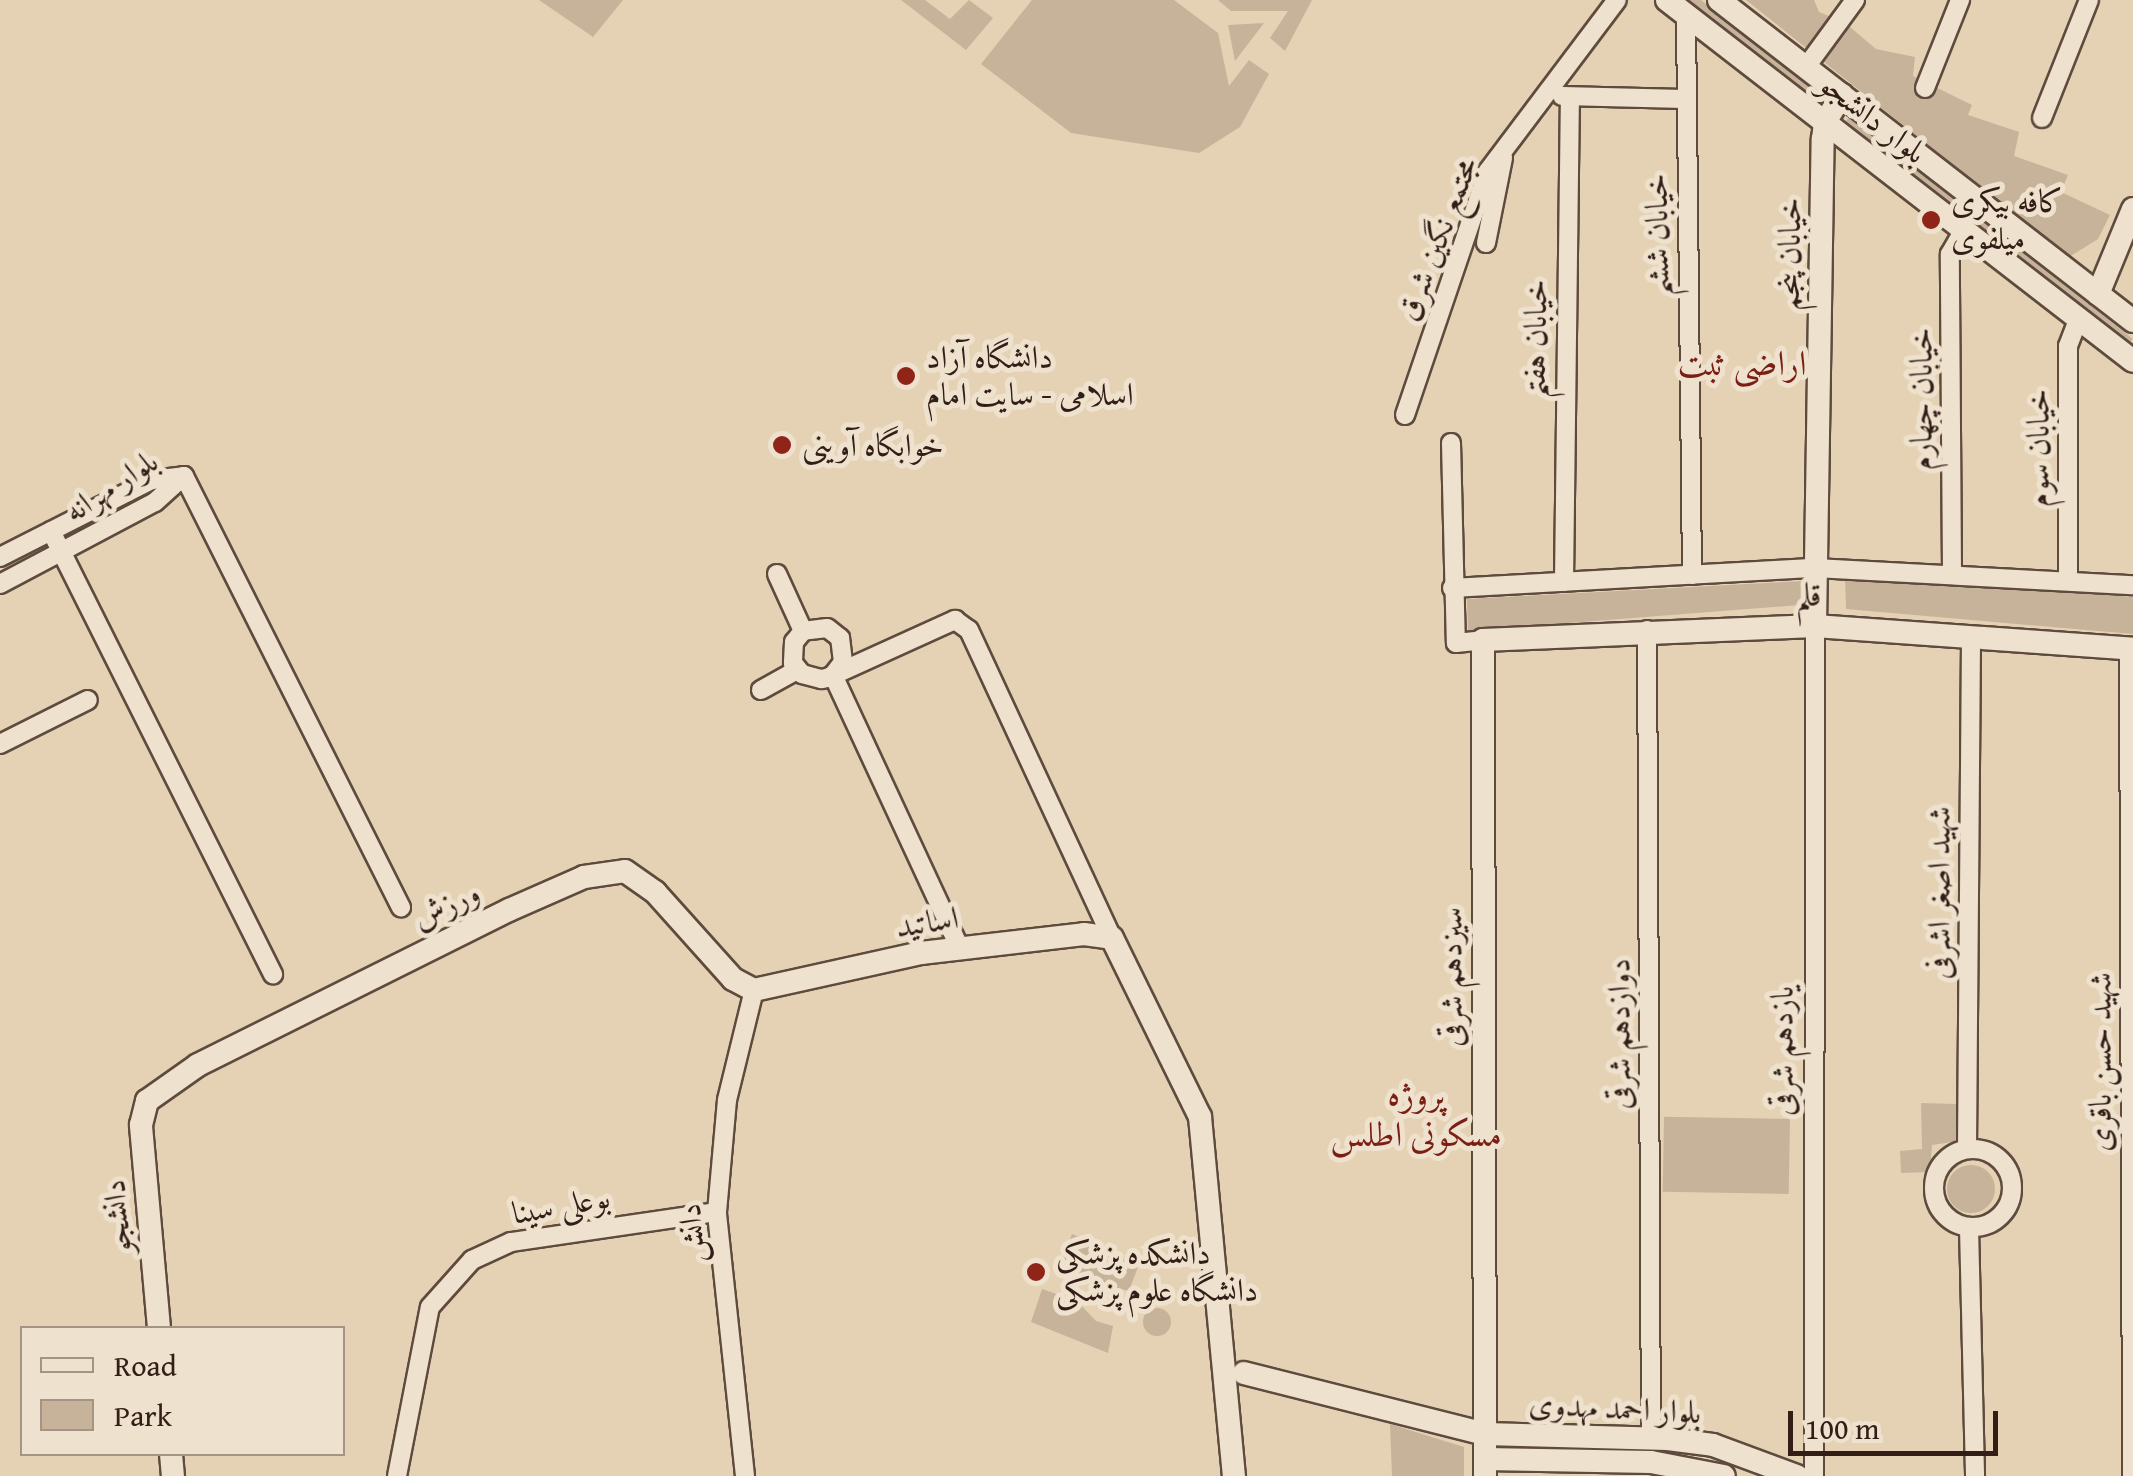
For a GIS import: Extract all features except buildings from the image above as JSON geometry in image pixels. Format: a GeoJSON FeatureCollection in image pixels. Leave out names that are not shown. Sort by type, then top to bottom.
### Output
{"type":"FeatureCollection","features":[{"type":"Feature","properties":{"kind":"street","name":"مجتمع نگین شرق"},"geometry":{"type":"LineString","coordinates":[[1405,415],[1488,171],[1561,96],[1618,0]]}},
{"type":"Feature","properties":{"kind":"street","name":"بلوار دانشجو"},"geometry":{"type":"LineString","coordinates":[[1667,0],[2133,361]]}},
{"type":"Feature","properties":{"kind":"street","name":"بلوار دانشجو"},"geometry":{"type":"LineString","coordinates":[[1719,0],[2133,321]]}},
{"type":"Feature","properties":{"kind":"street"},"geometry":{"type":"LineString","coordinates":[[1806,67],[1855,0]]}},
{"type":"Feature","properties":{"kind":"street"},"geometry":{"type":"LineString","coordinates":[[1925,88],[1960,0]]}},
{"type":"Feature","properties":{"kind":"street"},"geometry":{"type":"LineString","coordinates":[[2042,118],[2090,0]]}},
{"type":"Feature","properties":{"kind":"street","name":"خیابان ششم"},"geometry":{"type":"LineString","coordinates":[[1686,15],[1692,575]]}},
{"type":"Feature","properties":{"kind":"street"},"geometry":{"type":"LineString","coordinates":[[1825,122],[1842,95]]}},
{"type":"Feature","properties":{"kind":"street"},"geometry":{"type":"LineString","coordinates":[[1561,96],[1685,99]]}},
{"type":"Feature","properties":{"kind":"street","name":"خیابان هفتم"},"geometry":{"type":"LineString","coordinates":[[1561,96],[1564,582]]}},
{"type":"Feature","properties":{"kind":"street","name":"خیابان پنجم"},"geometry":{"type":"LineString","coordinates":[[1815,626],[1825,122]]}},
{"type":"Feature","properties":{"kind":"street"},"geometry":{"type":"LineString","coordinates":[[1486,244],[1504,152]]}},
{"type":"Feature","properties":{"kind":"street"},"geometry":{"type":"LineString","coordinates":[[2098,294],[2133,209]]}},
{"type":"Feature","properties":{"kind":"street","name":"خیابان چهارم"},"geometry":{"type":"LineString","coordinates":[[1952,572],[1950,254],[1964,230]]}},
{"type":"Feature","properties":{"kind":"street","name":"خیابان سوم"},"geometry":{"type":"LineString","coordinates":[[2068,579],[2068,346],[2078,318]]}},
{"type":"Feature","properties":{"kind":"street"},"geometry":{"type":"LineString","coordinates":[[1451,443],[1456,643],[1483,640]]}},
{"type":"Feature","properties":{"kind":"street"},"geometry":{"type":"LineString","coordinates":[[184,476],[400,907]]}},
{"type":"Feature","properties":{"kind":"street","name":"بلوار مهرانه"},"geometry":{"type":"LineString","coordinates":[[0,557],[152,480],[184,476]]}},
{"type":"Feature","properties":{"kind":"street","name":"بلوار مهرانه"},"geometry":{"type":"LineString","coordinates":[[0,584],[155,502],[184,476]]}},
{"type":"Feature","properties":{"kind":"street"},"geometry":{"type":"LineString","coordinates":[[51,531],[272,974]]}},
{"type":"Feature","properties":{"kind":"street"},"geometry":{"type":"LineString","coordinates":[[1452,588],[1816,568],[1952,572],[2133,585]]}},
{"type":"Feature","properties":{"kind":"street"},"geometry":{"type":"LineString","coordinates":[[777,574],[803,631]]}},
{"type":"Feature","properties":{"kind":"street"},"geometry":{"type":"LineString","coordinates":[[803,631],[792,649],[798,670],[814,679],[833,675],[955,620],[969,630],[1200,1117],[1234,1476]]}},
{"type":"Feature","properties":{"kind":"street","name":"قلم"},"geometry":{"type":"LineString","coordinates":[[1483,640],[1647,630],[1815,626],[2131,649]]}},
{"type":"Feature","properties":{"kind":"street","name":"یازدهم شرقی"},"geometry":{"type":"LineString","coordinates":[[1814,1476],[1815,626]]}},
{"type":"Feature","properties":{"kind":"street"},"geometry":{"type":"LineString","coordinates":[[803,631],[827,628],[840,638],[843,662],[833,675]]}},
{"type":"Feature","properties":{"kind":"street","name":"دوازدهم شرقی"},"geometry":{"type":"LineString","coordinates":[[1647,630],[1651,1437]]}},
{"type":"Feature","properties":{"kind":"street","name":"شهید اصغر اشرفی"},"geometry":{"type":"LineString","coordinates":[[1968,1149],[1971,637]]}},
{"type":"Feature","properties":{"kind":"street","name":"سیزدهم شرقی"},"geometry":{"type":"LineString","coordinates":[[1483,640],[1485,1468]]}},
{"type":"Feature","properties":{"kind":"street","name":"شهید حسن باقری"},"geometry":{"type":"LineString","coordinates":[[2131,649],[2132,1476]]}},
{"type":"Feature","properties":{"kind":"street"},"geometry":{"type":"LineString","coordinates":[[762,690],[798,670]]}},
{"type":"Feature","properties":{"kind":"street"},"geometry":{"type":"LineString","coordinates":[[833,675],[960,948]]}},
{"type":"Feature","properties":{"kind":"street"},"geometry":{"type":"LineString","coordinates":[[0,744],[88,700]]}},
{"type":"Feature","properties":{"kind":"street","name":"ورزش"},"geometry":{"type":"LineString","coordinates":[[146,1101],[198,1065],[584,877],[625,871],[654,892],[732,979],[754,990]]}},
{"type":"Feature","properties":{"kind":"street","name":"اساتید"},"geometry":{"type":"LineString","coordinates":[[754,990],[960,948],[1084,934],[1112,938]]}},
{"type":"Feature","properties":{"kind":"street","name":"دانش"},"geometry":{"type":"LineString","coordinates":[[745,1476],[717,1212],[727,1100],[754,990]]}},
{"type":"Feature","properties":{"kind":"street","name":"دانشجو"},"geometry":{"type":"LineString","coordinates":[[146,1101],[141,1126],[159,1326]]}},
{"type":"Feature","properties":{"kind":"street"},"geometry":{"type":"LineString","coordinates":[[1968,1149],[1988,1151],[2004,1164],[2013,1193],[1998,1220],[1969,1228],[1942,1213],[1934,1184],[1942,1165],[1968,1149]]}},
{"type":"Feature","properties":{"kind":"street","name":"بوعلی سینا"},"geometry":{"type":"LineString","coordinates":[[397,1476],[430,1306],[472,1260],[511,1242],[717,1212]]}},
{"type":"Feature","properties":{"kind":"street"},"geometry":{"type":"LineString","coordinates":[[1969,1228],[1975,1476]]}},
{"type":"Feature","properties":{"kind":"street","name":"بلوار احمد مهدوی"},"geometry":{"type":"LineString","coordinates":[[1244,1373],[1484,1434],[1651,1437],[1713,1445],[1797,1476]]}},
{"type":"Feature","properties":{"kind":"street","name":"بلوار احمد مهدوی"},"geometry":{"type":"LineString","coordinates":[[1485,1468],[1651,1469],[1724,1476]]}},
{"type":"Feature","properties":{"kind":"green space"},"geometry":{"type":"Polygon","coordinates":[[[539,0],[623,0],[593,37],[539,0]]]}},
{"type":"Feature","properties":{"kind":"green space"},"geometry":{"type":"Polygon","coordinates":[[[901,0],[925,0],[950,19],[969,0],[993,18],[966,50],[901,0]]]}},
{"type":"Feature","properties":{"kind":"green space"},"geometry":{"type":"Polygon","coordinates":[[[1032,0],[1174,0],[1218,33],[1229,86],[1249,60],[1269,74],[1240,127],[1199,153],[1071,133],[981,64],[1032,0]]]}},
{"type":"Feature","properties":{"kind":"green space"},"geometry":{"type":"Polygon","coordinates":[[[1218,0],[1312,0],[1285,51],[1270,38],[1288,11],[1231,11],[1218,0]]]}},
{"type":"Feature","properties":{"kind":"green space"},"geometry":{"type":"Polygon","coordinates":[[[1686,0],[1701,0],[1765,49],[1812,90],[1808,96],[1686,0]]]}},
{"type":"Feature","properties":{"kind":"green space"},"geometry":{"type":"Polygon","coordinates":[[[1746,0],[1814,0],[1819,12],[1844,22],[1876,49],[1915,57],[1913,76],[1972,105],[1968,115],[2019,132],[2014,156],[2068,175],[2061,192],[2110,215],[2098,239],[2069,257],[1746,0]]]}},
{"type":"Feature","properties":{"kind":"green space"},"geometry":{"type":"Polygon","coordinates":[[[1264,23],[1235,61],[1228,25],[1264,23]]]}},
{"type":"Feature","properties":{"kind":"green space"},"geometry":{"type":"Polygon","coordinates":[[[1849,117],[2133,339],[2128,345],[1844,123],[1849,117]]]}},
{"type":"Feature","properties":{"kind":"green space"},"geometry":{"type":"Polygon","coordinates":[[[1845,577],[1938,579],[2133,597],[2133,634],[1846,609],[1845,577]]]}},
{"type":"Feature","properties":{"kind":"green space"},"geometry":{"type":"Polygon","coordinates":[[[1802,581],[1800,605],[1468,631],[1467,599],[1802,581]]]}},
{"type":"Feature","properties":{"kind":"green space"},"geometry":{"type":"Polygon","coordinates":[[[1921,1103],[1956,1104],[1959,1141],[1932,1145],[1930,1172],[1901,1173],[1900,1151],[1922,1149],[1921,1103]]]}},
{"type":"Feature","properties":{"kind":"green space"},"geometry":{"type":"Polygon","coordinates":[[[1664,1117],[1790,1119],[1789,1194],[1663,1192],[1664,1117]]]}},
{"type":"Feature","properties":{"kind":"green space"},"geometry":{"type":"Polygon","coordinates":[[[1971,1165],[1988,1172],[1995,1189],[1988,1206],[1971,1213],[1954,1206],[1947,1189],[1954,1172],[1971,1165]]]}},
{"type":"Feature","properties":{"kind":"green space"},"geometry":{"type":"Polygon","coordinates":[[[1072,1234],[1139,1264],[1129,1291],[1072,1277],[1073,1267],[1061,1261],[1072,1234]]]}},
{"type":"Feature","properties":{"kind":"green space"},"geometry":{"type":"Polygon","coordinates":[[[1042,1289],[1077,1301],[1096,1321],[1113,1326],[1108,1353],[1031,1322],[1042,1289]]]}},
{"type":"Feature","properties":{"kind":"green space"},"geometry":{"type":"Polygon","coordinates":[[[1157,1308],[1167,1312],[1171,1322],[1167,1332],[1157,1336],[1147,1332],[1143,1322],[1147,1312],[1157,1308]]]}},
{"type":"Feature","properties":{"kind":"green space"},"geometry":{"type":"Polygon","coordinates":[[[1390,1424],[1464,1447],[1464,1476],[1392,1476],[1390,1424]]]}},
{"type":"Feature","properties":{"kind":"place","name":"کافه بیکری میلفوی"},"geometry":{"type":"Point","coordinates":[1931,220]}},
{"type":"Feature","properties":{"kind":"place","name":"دانشگاه آزاد اسلامی - سایت امام"},"geometry":{"type":"Point","coordinates":[906,376]}},
{"type":"Feature","properties":{"kind":"place","name":"خوابگاه آوینی"},"geometry":{"type":"Point","coordinates":[782,445]}},
{"type":"Feature","properties":{"kind":"place","name":"دانشکده پزشکی دانشگاه علوم پزشکی"},"geometry":{"type":"Point","coordinates":[1036,1272]}},
{"type":"Feature","properties":{"kind":"district","name":"اراضی ثبت"},"geometry":{"type":"Point","coordinates":[1742,363]}},
{"type":"Feature","properties":{"kind":"district","name":"پروژه مسکونی اطلس"},"geometry":{"type":"Point","coordinates":[1416,1114]}}]}
